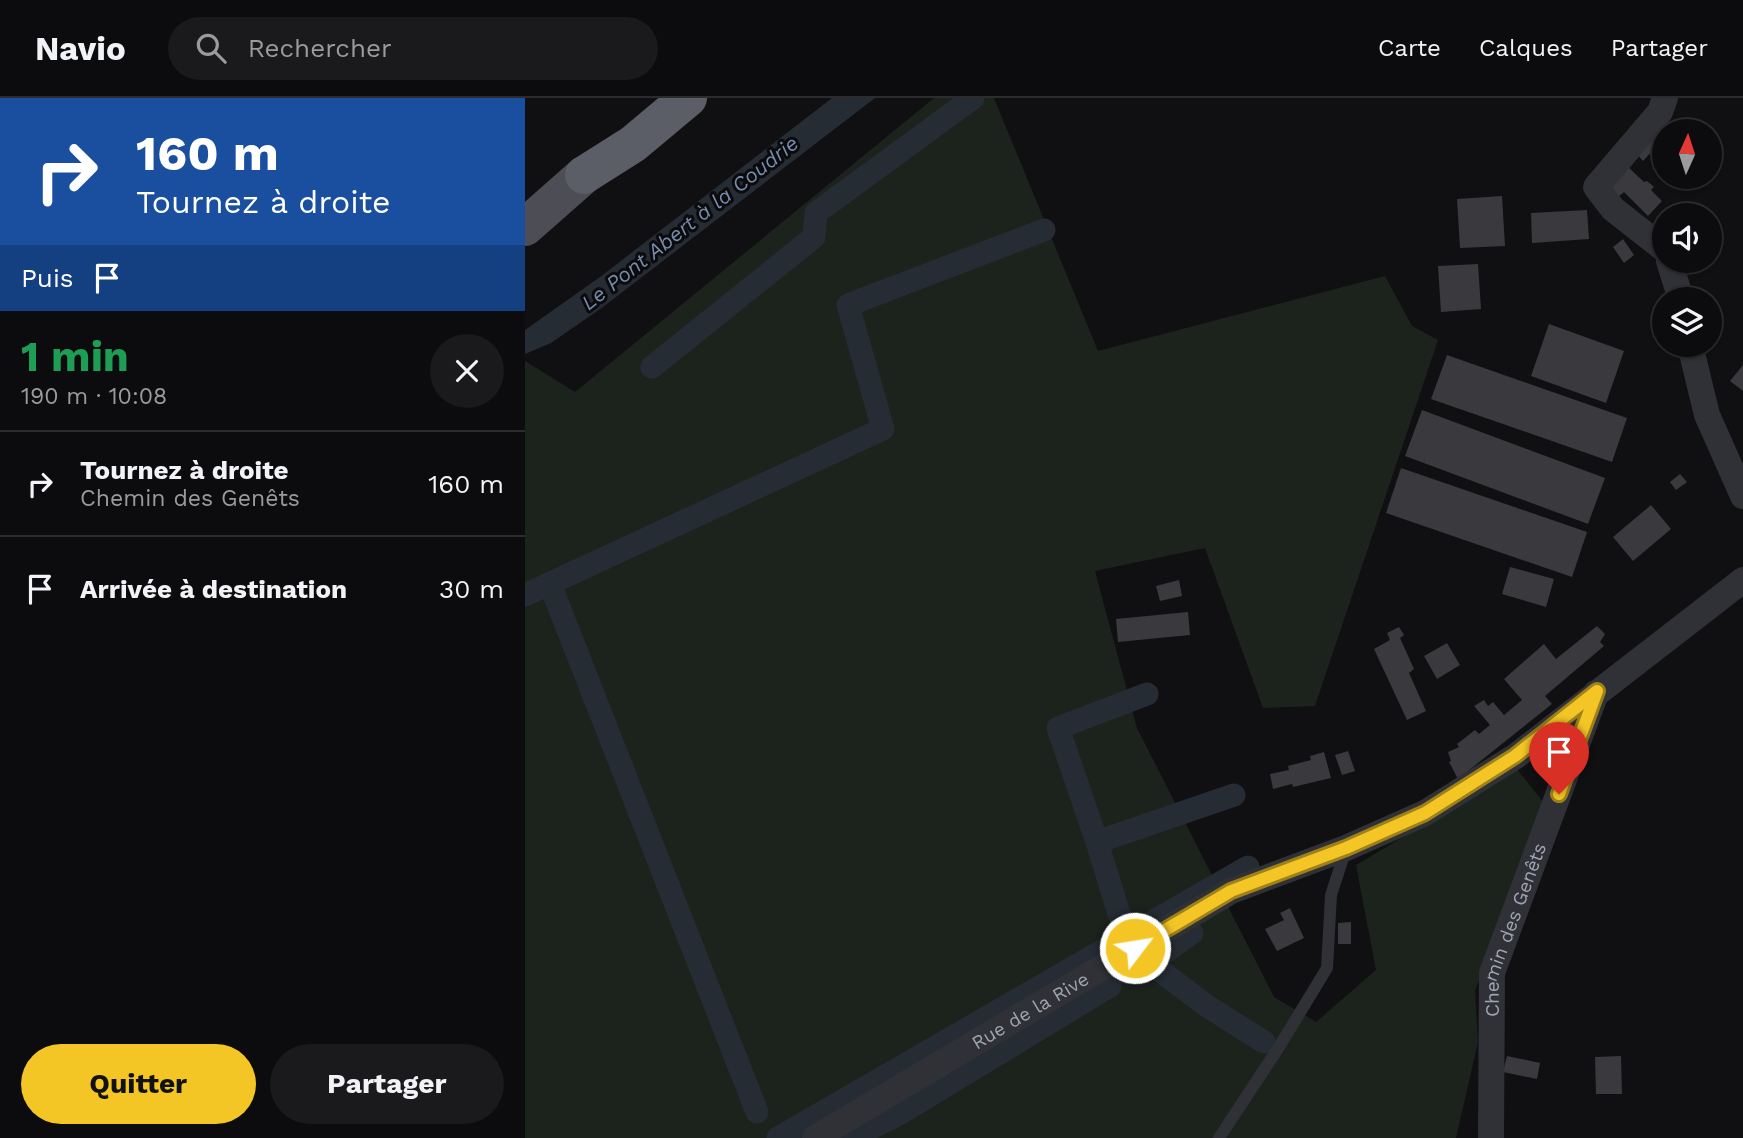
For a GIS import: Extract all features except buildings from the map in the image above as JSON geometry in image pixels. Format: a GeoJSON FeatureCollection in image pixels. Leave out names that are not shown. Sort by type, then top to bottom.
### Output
{"type":"FeatureCollection","features":[{"type":"Feature","properties":{"kind":"highway"},"geometry":{"type":"LineString","coordinates":[[584,175],[622,132],[660,98]]}},
{"type":"Feature","properties":{"kind":"highway"},"geometry":{"type":"LineString","coordinates":[[584,175],[633,144],[688,98]]}},
{"type":"Feature","properties":{"kind":"main road"},"geometry":{"type":"LineString","coordinates":[[525,227],[584,175]]}},
{"type":"Feature","properties":{"kind":"street"},"geometry":{"type":"LineString","coordinates":[[1652,239],[1613,209],[1596,187],[1660,112],[1665,98]]}},
{"type":"Feature","properties":{"kind":"street"},"geometry":{"type":"LineString","coordinates":[[1693,357],[1707,415],[1743,496]]}},
{"type":"Feature","properties":{"kind":"street","name":"Rue de la Rive"},"geometry":{"type":"LineString","coordinates":[[815,1138],[1231,891],[1346,848],[1425,813],[1515,756],[1743,580]]}},
{"type":"Feature","properties":{"kind":"street","name":"Chemin des Genêts"},"geometry":{"type":"LineString","coordinates":[[1491,1138],[1492,973],[1597,691]]}},
{"type":"Feature","properties":{"kind":"lane"},"geometry":{"type":"LineString","coordinates":[[1219,1138],[1327,968],[1331,895],[1346,848]]}},
{"type":"Feature","properties":{"kind":"shaded area"},"geometry":{"type":"Polygon","coordinates":[[[934,98],[994,98],[1098,351],[1385,276],[1412,326],[1438,340],[1315,706],[1263,708],[1205,548],[1095,571],[1137,728],[1274,997],[1316,1022],[1376,970],[1356,865],[1517,769],[1543,802],[1475,991],[1478,1042],[1456,1138],[525,1138],[525,361],[575,392],[934,98]]]}},
{"type":"Feature","properties":{"kind":"water","name":"Le Pont Abert à la Coudrie"},"geometry":{"type":"Polygon","coordinates":[[[832,98],[875,98],[603,307],[551,343],[525,354],[525,330],[600,277],[832,98]]]}},
{"type":"Feature","properties":{"kind":"waterway"},"geometry":{"type":"LineString","coordinates":[[652,367],[814,237],[816,213],[973,98]]}},
{"type":"Feature","properties":{"kind":"waterway"},"geometry":{"type":"LineString","coordinates":[[525,595],[883,429],[848,305],[1044,230]]}},
{"type":"Feature","properties":{"kind":"waterway"},"geometry":{"type":"LineString","coordinates":[[550,584],[757,1112]]}},
{"type":"Feature","properties":{"kind":"waterway"},"geometry":{"type":"LineString","coordinates":[[1147,694],[1058,728],[1097,842],[1234,795]]}},
{"type":"Feature","properties":{"kind":"waterway"},"geometry":{"type":"LineString","coordinates":[[1097,842],[1126,937],[1248,867]]}},
{"type":"Feature","properties":{"kind":"waterway"},"geometry":{"type":"LineString","coordinates":[[1192,933],[1150,963],[1207,1006],[1264,1042]]}},
{"type":"Feature","properties":{"kind":"waterway"},"geometry":{"type":"LineString","coordinates":[[778,1138],[1126,937]]}},
{"type":"Feature","properties":{"kind":"waterway"},"geometry":{"type":"LineString","coordinates":[[1128,973],[1150,963]]}},
{"type":"Feature","properties":{"kind":"waterway"},"geometry":{"type":"LineString","coordinates":[[851,1138],[901,1113],[1110,986]]}},
{"type":"Feature","properties":{"kind":"route"},"geometry":{"type":"LineString","coordinates":[[1135,948],[1231,891],[1346,848],[1425,813],[1515,756],[1597,691],[1559,794]]}}]}
